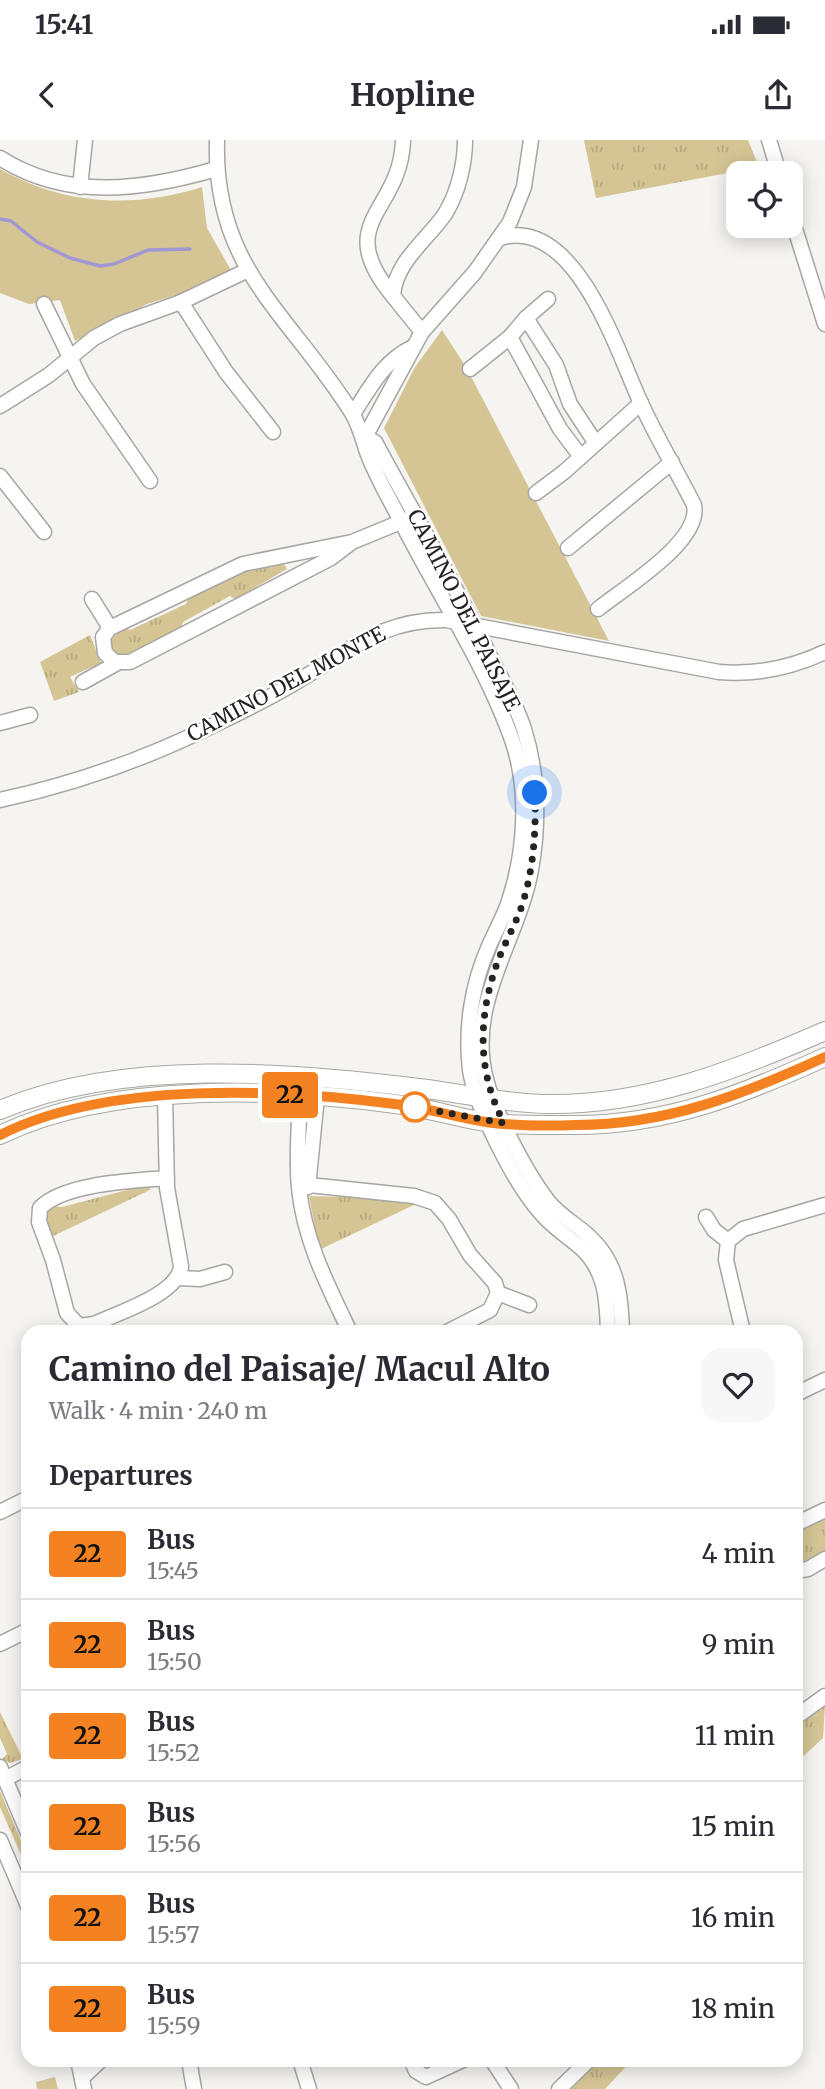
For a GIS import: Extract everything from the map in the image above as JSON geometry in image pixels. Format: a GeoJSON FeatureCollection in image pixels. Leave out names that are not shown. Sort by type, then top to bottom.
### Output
{"type":"FeatureCollection","features":[{"type":"Feature","properties":{"kind":"street"},"geometry":{"type":"LineString","coordinates":[[80,187],[85,140]]}},
{"type":"Feature","properties":{"kind":"street","name":"CAMINO DEL PAISAJE"},"geometry":{"type":"LineString","coordinates":[[217,140],[216,169],[224,217],[248,270],[353,414],[365,437],[365,447],[475,626],[524,729],[535,793],[535,837],[528,884],[518,917],[494,972],[485,1008],[484,1099]]}},
{"type":"Feature","properties":{"kind":"street"},"geometry":{"type":"LineString","coordinates":[[402,140],[397,174],[372,218],[366,242],[372,268],[422,332]]}},
{"type":"Feature","properties":{"kind":"street"},"geometry":{"type":"LineString","coordinates":[[393,296],[401,267],[451,201],[460,176],[465,140]]}},
{"type":"Feature","properties":{"kind":"street"},"geometry":{"type":"LineString","coordinates":[[365,437],[422,332],[475,272],[500,238],[524,187],[531,140]]}},
{"type":"Feature","properties":{"kind":"street"},"geometry":{"type":"LineString","coordinates":[[769,140],[775,161]]}},
{"type":"Feature","properties":{"kind":"street"},"geometry":{"type":"LineString","coordinates":[[0,158],[38,177],[80,187],[131,187],[165,183],[216,169]]}},
{"type":"Feature","properties":{"kind":"street"},"geometry":{"type":"LineString","coordinates":[[500,238],[517,234],[534,237],[552,248],[568,266],[602,313],[641,403],[694,506],[696,516],[692,527],[679,544],[598,609]]}},
{"type":"Feature","properties":{"kind":"street"},"geometry":{"type":"LineString","coordinates":[[798,238],[825,324]]}},
{"type":"Feature","properties":{"kind":"street"},"geometry":{"type":"LineString","coordinates":[[0,406],[49,375],[94,338],[120,324],[181,302],[248,270]]}},
{"type":"Feature","properties":{"kind":"street"},"geometry":{"type":"LineString","coordinates":[[470,369],[510,337],[526,318],[548,299]]}},
{"type":"Feature","properties":{"kind":"street"},"geometry":{"type":"LineString","coordinates":[[181,302],[226,372],[273,432]]}},
{"type":"Feature","properties":{"kind":"street"},"geometry":{"type":"LineString","coordinates":[[44,304],[69,358],[99,409],[150,481]]}},
{"type":"Feature","properties":{"kind":"street"},"geometry":{"type":"LineString","coordinates":[[526,318],[556,365],[570,404],[595,442]]}},
{"type":"Feature","properties":{"kind":"street"},"geometry":{"type":"LineString","coordinates":[[510,337],[560,429],[581,457]]}},
{"type":"Feature","properties":{"kind":"street"},"geometry":{"type":"LineString","coordinates":[[353,414],[381,371],[396,356],[413,347]]}},
{"type":"Feature","properties":{"kind":"street"},"geometry":{"type":"LineString","coordinates":[[536,493],[641,403]]}},
{"type":"Feature","properties":{"kind":"street"},"geometry":{"type":"LineString","coordinates":[[568,548],[672,462]]}},
{"type":"Feature","properties":{"kind":"street"},"geometry":{"type":"LineString","coordinates":[[0,476],[44,532]]}},
{"type":"Feature","properties":{"kind":"street"},"geometry":{"type":"LineString","coordinates":[[118,662],[109,658],[104,650],[103,637],[110,628],[243,564],[352,542],[408,519]]}},
{"type":"Feature","properties":{"kind":"street","name":"CAMINO DEL PAISAJE"},"geometry":{"type":"LineString","coordinates":[[408,519],[511,737],[523,807],[521,849],[513,889],[481,967],[471,1008],[469,1050],[484,1099],[533,1204],[596,1266],[605,1288],[608,1325]]}},
{"type":"Feature","properties":{"kind":"street"},"geometry":{"type":"LineString","coordinates":[[83,682],[118,662],[134,660],[331,558],[352,542]]}},
{"type":"Feature","properties":{"kind":"street"},"geometry":{"type":"LineString","coordinates":[[92,599],[110,628]]}},
{"type":"Feature","properties":{"kind":"street","name":"CAMINO DEL MONTE"},"geometry":{"type":"LineString","coordinates":[[0,800],[95,774],[189,738],[300,680],[342,652],[389,627],[431,620],[457,622],[747,674],[778,669],[825,652]]}},
{"type":"Feature","properties":{"kind":"street"},"geometry":{"type":"LineString","coordinates":[[0,723],[30,715]]}},
{"type":"Feature","properties":{"kind":"street"},"geometry":{"type":"LineString","coordinates":[[0,1110],[62,1089],[111,1079],[148,1077],[297,1076],[422,1088],[484,1099],[575,1103],[663,1091],[743,1067],[825,1031]]}},
{"type":"Feature","properties":{"kind":"street"},"geometry":{"type":"LineString","coordinates":[[0,1135],[62,1111],[113,1101],[165,1097],[309,1096],[406,1105],[496,1123],[578,1125],[673,1115],[743,1093],[825,1057]]}},
{"type":"Feature","properties":{"kind":"street"},"geometry":{"type":"LineString","coordinates":[[309,1096],[298,1165],[302,1208],[319,1266],[347,1325]]}},
{"type":"Feature","properties":{"kind":"street"},"geometry":{"type":"LineString","coordinates":[[302,1208],[309,1185],[309,1096]]}},
{"type":"Feature","properties":{"kind":"street"},"geometry":{"type":"LineString","coordinates":[[86,1325],[94,1324],[169,1288],[179,1278],[181,1266],[167,1178],[165,1097]]}},
{"type":"Feature","properties":{"kind":"street","name":"CAMINO DEL PAISAJE"},"geometry":{"type":"LineString","coordinates":[[496,1123],[548,1201],[593,1240],[610,1262],[619,1289],[622,1325]]}},
{"type":"Feature","properties":{"kind":"street"},"geometry":{"type":"LineString","coordinates":[[298,1165],[309,1185]]}},
{"type":"Feature","properties":{"kind":"street"},"geometry":{"type":"LineString","coordinates":[[78,1325],[67,1313],[54,1260],[39,1222],[43,1205],[68,1194],[111,1183],[167,1178]]}},
{"type":"Feature","properties":{"kind":"street"},"geometry":{"type":"LineString","coordinates":[[309,1185],[414,1196],[435,1203],[449,1219],[470,1255],[492,1279],[498,1293],[529,1305]]}},
{"type":"Feature","properties":{"kind":"street"},"geometry":{"type":"LineString","coordinates":[[741,1325],[726,1260],[728,1241],[743,1229],[825,1205]]}},
{"type":"Feature","properties":{"kind":"street"},"geometry":{"type":"LineString","coordinates":[[706,1217],[714,1230],[728,1241]]}},
{"type":"Feature","properties":{"kind":"street"},"geometry":{"type":"LineString","coordinates":[[179,1278],[200,1279],[225,1272]]}},
{"type":"Feature","properties":{"kind":"street"},"geometry":{"type":"LineString","coordinates":[[461,1325],[490,1310],[498,1293]]}},
{"type":"Feature","properties":{"kind":"street"},"geometry":{"type":"LineString","coordinates":[[803,1391],[825,1380]]}},
{"type":"Feature","properties":{"kind":"street"},"geometry":{"type":"LineString","coordinates":[[0,1512],[21,1502]]}},
{"type":"Feature","properties":{"kind":"street"},"geometry":{"type":"LineString","coordinates":[[803,1521],[825,1510]]}},
{"type":"Feature","properties":{"kind":"street"},"geometry":{"type":"LineString","coordinates":[[803,1570],[825,1559]]}},
{"type":"Feature","properties":{"kind":"street"},"geometry":{"type":"LineString","coordinates":[[0,1644],[21,1634]]}},
{"type":"Feature","properties":{"kind":"street"},"geometry":{"type":"LineString","coordinates":[[803,1712],[825,1696]]}},
{"type":"Feature","properties":{"kind":"street"},"geometry":{"type":"LineString","coordinates":[[21,1769],[2,1773],[21,1817]]}},
{"type":"Feature","properties":{"kind":"street"},"geometry":{"type":"LineString","coordinates":[[0,1840],[21,1890]]}},
{"type":"Feature","properties":{"kind":"street"},"geometry":{"type":"LineString","coordinates":[[83,2084],[96,2067]]}},
{"type":"Feature","properties":{"kind":"street"},"geometry":{"type":"LineString","coordinates":[[190,2067],[194,2089]]}},
{"type":"Feature","properties":{"kind":"street"},"geometry":{"type":"LineString","coordinates":[[302,2067],[309,2089]]}},
{"type":"Feature","properties":{"kind":"street"},"geometry":{"type":"LineString","coordinates":[[415,2067],[424,2083],[451,2067]]}},
{"type":"Feature","properties":{"kind":"street"},"geometry":{"type":"LineString","coordinates":[[497,2067],[511,2089]]}},
{"type":"Feature","properties":{"kind":"street"},"geometry":{"type":"LineString","coordinates":[[559,2089],[582,2067]]}},
{"type":"Feature","properties":{"kind":"green space"},"geometry":{"type":"Polygon","coordinates":[[[584,140],[748,140],[757,161],[726,161],[726,173],[596,198],[584,140]]]}},
{"type":"Feature","properties":{"kind":"green space"},"geometry":{"type":"Polygon","coordinates":[[[0,169],[48,190],[99,200],[150,199],[202,187],[207,228],[232,272],[201,287],[147,304],[75,341],[60,300],[29,304],[0,293],[0,169]]]}},
{"type":"Feature","properties":{"kind":"green space"},"geometry":{"type":"Polygon","coordinates":[[[442,330],[466,367],[609,641],[481,616],[384,428],[415,367],[442,330]]]}},
{"type":"Feature","properties":{"kind":"green space"},"geometry":{"type":"Polygon","coordinates":[[[283,562],[287,569],[235,599],[230,596],[183,622],[180,630],[128,654],[110,653],[108,644],[123,627],[130,630],[186,604],[189,596],[238,573],[283,562]]]}},
{"type":"Feature","properties":{"kind":"green space"},"geometry":{"type":"Polygon","coordinates":[[[90,635],[101,663],[70,677],[79,692],[54,701],[40,662],[90,635]]]}},
{"type":"Feature","properties":{"kind":"green space"},"geometry":{"type":"Polygon","coordinates":[[[150,1184],[150,1190],[51,1237],[44,1215],[50,1206],[62,1207],[150,1184]]]}},
{"type":"Feature","properties":{"kind":"green space"},"geometry":{"type":"Polygon","coordinates":[[[309,1196],[412,1199],[414,1205],[319,1250],[309,1196]]]}},
{"type":"Feature","properties":{"kind":"green space"},"geometry":{"type":"Polygon","coordinates":[[[825,1517],[825,1551],[803,1562],[803,1528],[825,1517]]]}},
{"type":"Feature","properties":{"kind":"green space"},"geometry":{"type":"Polygon","coordinates":[[[825,1705],[823,1738],[803,1757],[803,1720],[825,1705]]]}},
{"type":"Feature","properties":{"kind":"green space"},"geometry":{"type":"Polygon","coordinates":[[[0,1712],[21,1760],[10,1763],[2,1759],[7,1754],[0,1738],[0,1712]]]}},
{"type":"Feature","properties":{"kind":"green space"},"geometry":{"type":"Polygon","coordinates":[[[0,1791],[21,1841],[21,1855],[0,1807],[0,1791]]]}},
{"type":"Feature","properties":{"kind":"green space"},"geometry":{"type":"Polygon","coordinates":[[[590,2067],[625,2067],[605,2089],[568,2089],[590,2067]]]}},
{"type":"Feature","properties":{"kind":"green space"},"geometry":{"type":"Polygon","coordinates":[[[55,2077],[58,2089],[37,2089],[36,2082],[55,2077]]]}},
{"type":"Feature","properties":{"kind":"waterway"},"geometry":{"type":"LineString","coordinates":[[0,219],[11,221],[37,242],[70,258],[100,266],[114,264],[148,250],[190,249]]}},
{"type":"Feature","properties":{"kind":"bus line","name":"22"},"geometry":{"type":"LineString","coordinates":[[0,1135],[44,1116],[103,1103],[139,1098],[253,1094],[406,1105],[488,1123],[621,1123],[656,1119],[708,1106],[825,1057]]}},
{"type":"Feature","properties":{"kind":"route"},"geometry":{"type":"LineString","coordinates":[[415,1107],[488,1123],[504,1123],[492,1100],[485,1077],[482,1055],[483,1026],[494,972],[518,917],[528,884],[535,837],[535,793]]}}]}
